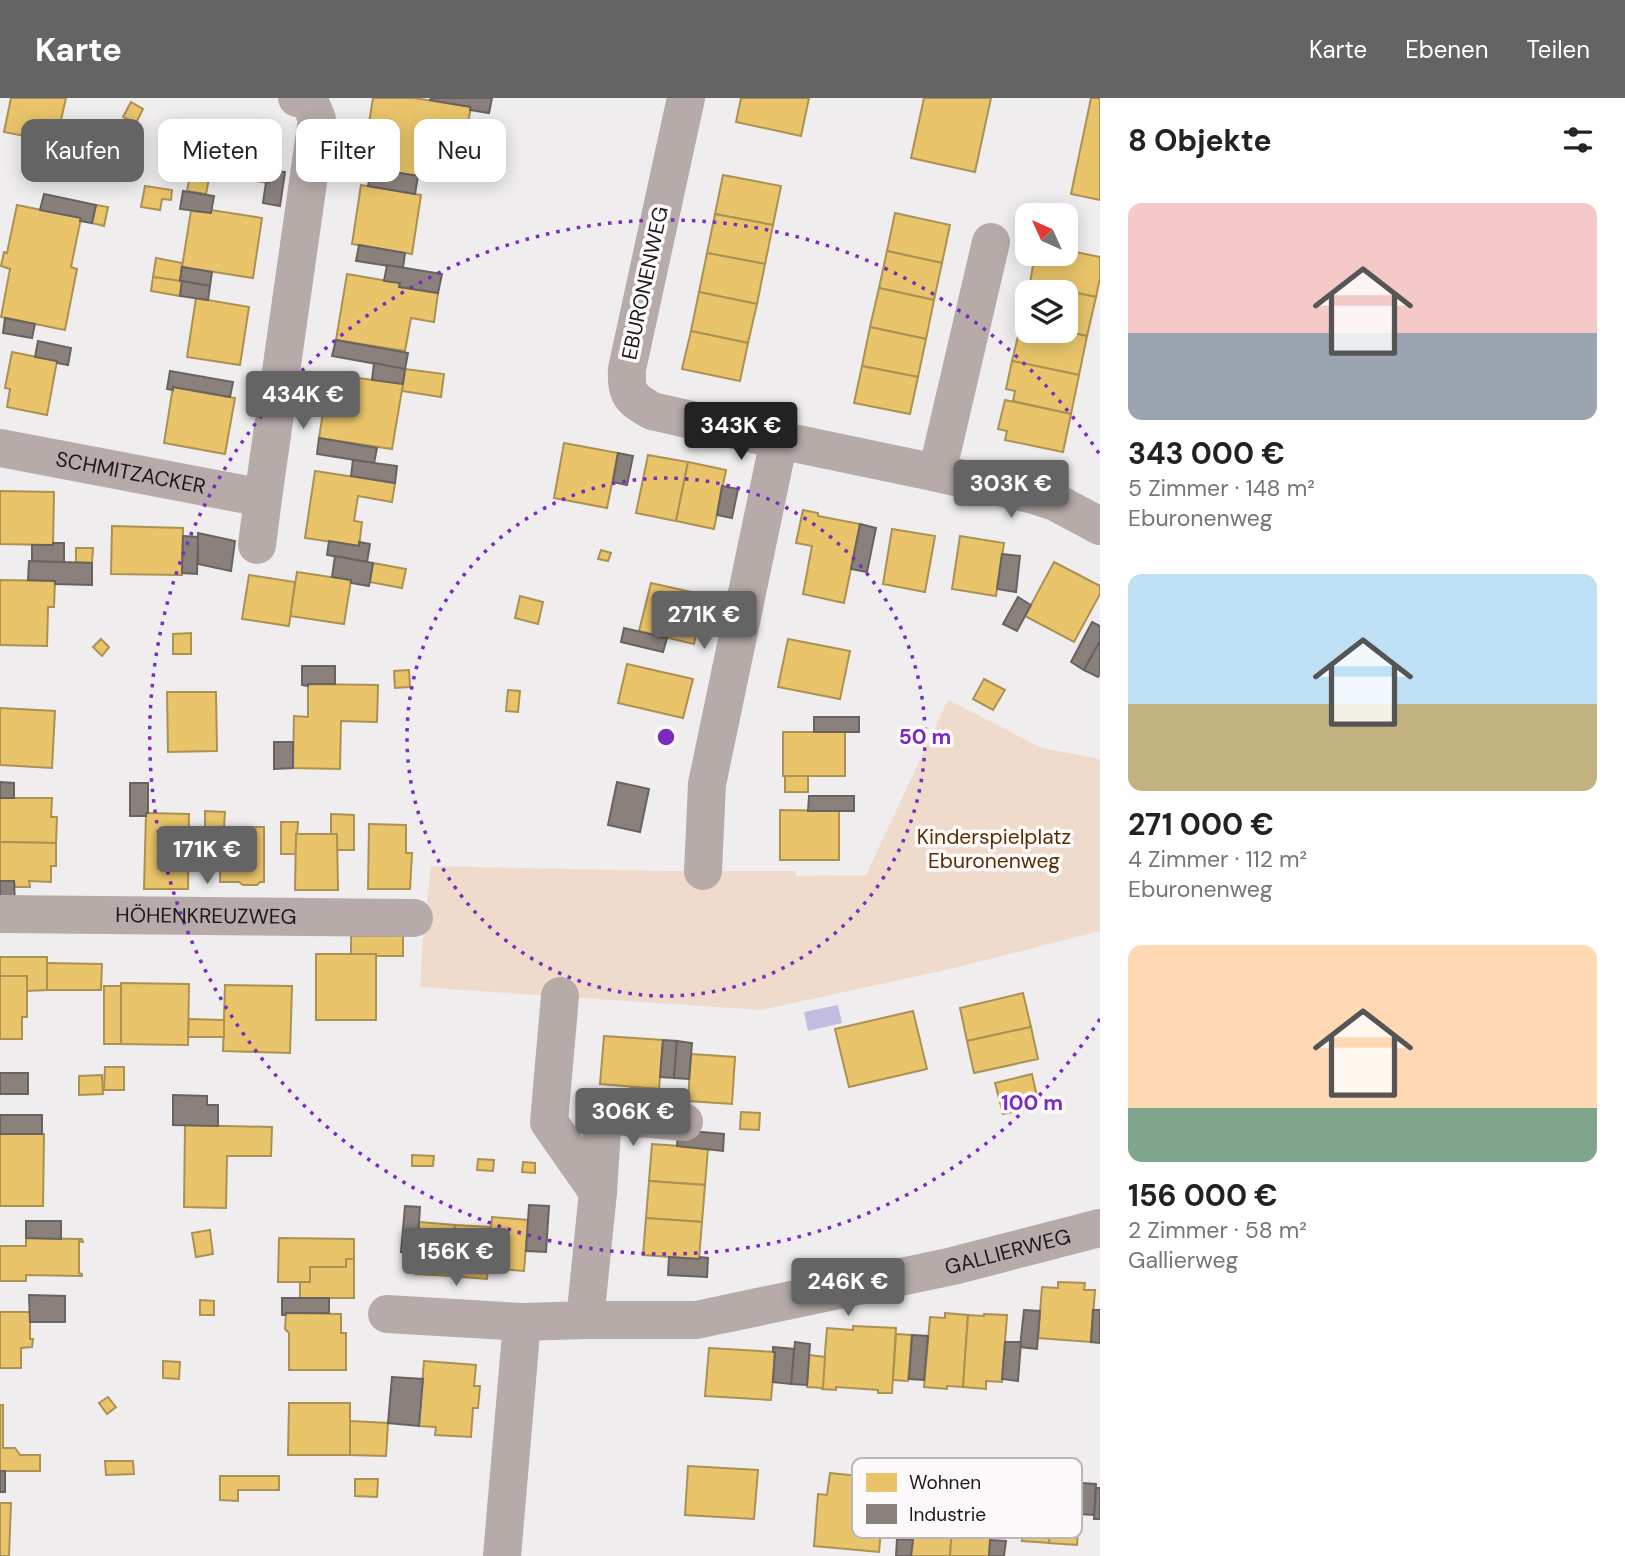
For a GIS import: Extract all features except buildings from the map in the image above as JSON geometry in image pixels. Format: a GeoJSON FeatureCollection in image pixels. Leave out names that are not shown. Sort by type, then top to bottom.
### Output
{"type":"FeatureCollection","features":[{"type":"Feature","properties":{"kind":"street"},"geometry":{"type":"LineString","coordinates":[[257,545],[317,119],[309,100],[298,98]]}},
{"type":"Feature","properties":{"kind":"street","name":"EBURONENWEG"},"geometry":{"type":"LineString","coordinates":[[686,98],[627,369],[626,386],[634,400],[652,411],[1034,495],[1055,502],[1100,526]]}},
{"type":"Feature","properties":{"kind":"street"},"geometry":{"type":"LineString","coordinates":[[937,473],[991,242]]}},
{"type":"Feature","properties":{"kind":"street"},"geometry":{"type":"LineString","coordinates":[[703,871],[707,784],[779,440]]}},
{"type":"Feature","properties":{"kind":"street","name":"SCHMITZACKER"},"geometry":{"type":"LineString","coordinates":[[0,447],[263,498]]}},
{"type":"Feature","properties":{"kind":"street","name":"HÖHENKREUZWEG"},"geometry":{"type":"LineString","coordinates":[[0,914],[414,918]]}},
{"type":"Feature","properties":{"kind":"street"},"geometry":{"type":"LineString","coordinates":[[560,996],[549,1122],[598,1192]]}},
{"type":"Feature","properties":{"kind":"street"},"geometry":{"type":"LineString","coordinates":[[585,1320],[603,1115],[684,1122]]}},
{"type":"Feature","properties":{"kind":"street","name":"GALLIERWEG"},"geometry":{"type":"LineString","coordinates":[[387,1314],[522,1322],[696,1320],[953,1266],[1100,1228]]}},
{"type":"Feature","properties":{"kind":"street"},"geometry":{"type":"LineString","coordinates":[[502,1556],[522,1322]]}},
{"type":"Feature","properties":{"kind":"green space","name":"Kinderspielplatz Eburonenweg"},"geometry":{"type":"Polygon","coordinates":[[[948,700],[1042,748],[1100,759],[1100,931],[941,971],[761,1010],[420,987],[431,866],[795,871],[796,876],[866,875],[948,700]]]}},
{"type":"Feature","properties":{"kind":"shaded area"},"geometry":{"type":"Polygon","coordinates":[[[838,1005],[842,1023],[808,1031],[804,1012],[838,1005]]]}}]}
